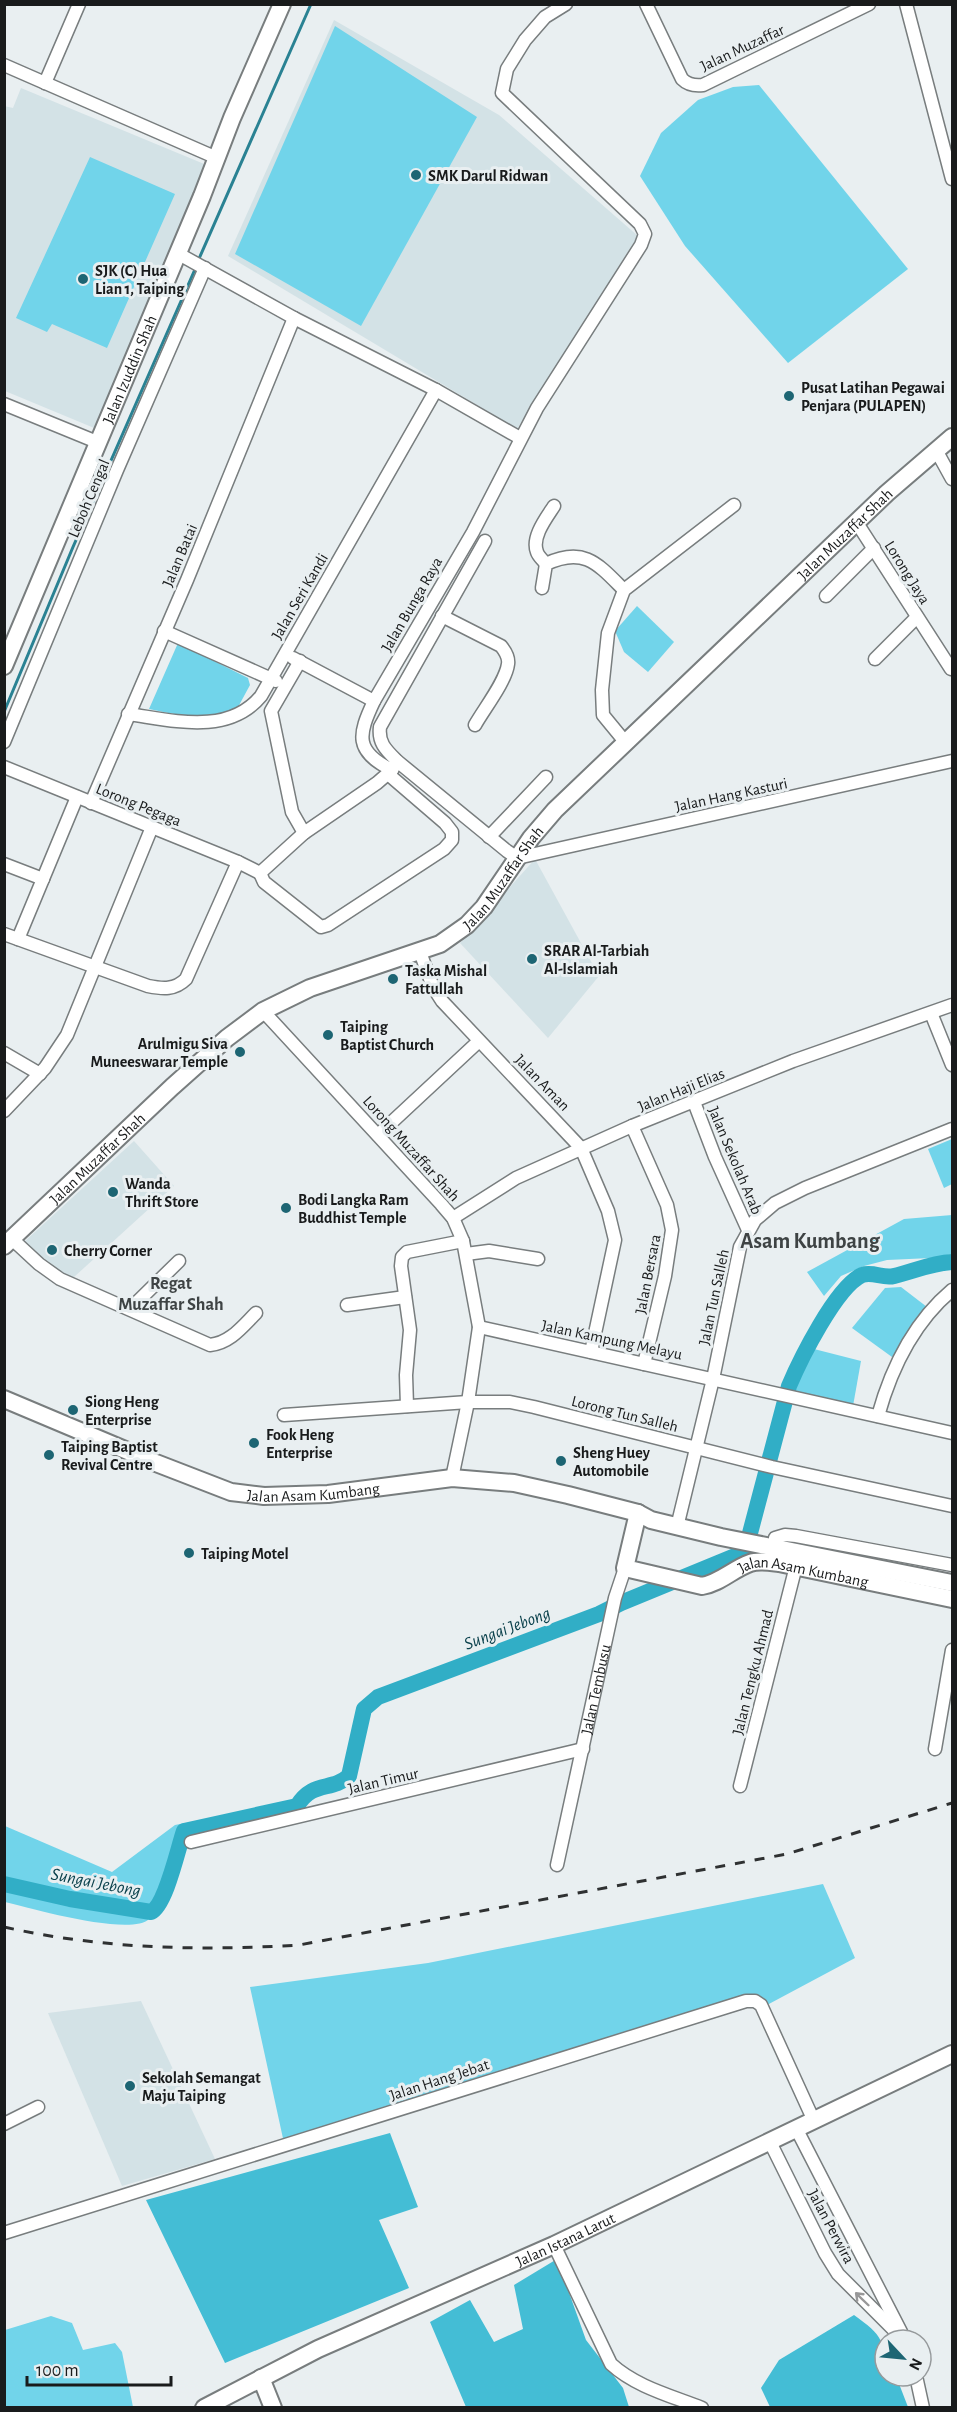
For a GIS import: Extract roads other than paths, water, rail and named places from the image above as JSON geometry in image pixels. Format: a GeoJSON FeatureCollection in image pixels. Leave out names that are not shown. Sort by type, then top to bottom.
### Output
{"type":"FeatureCollection","features":[{"type":"Feature","properties":{"kind":"main road","name":"Jalan Izuddin Shah"},"geometry":{"type":"LineString","coordinates":[[4,666],[282,4]]}},
{"type":"Feature","properties":{"kind":"main road","name":"Jalan Muzaffar Shah"},"geometry":{"type":"LineString","coordinates":[[7,1242],[172,1087],[227,1038],[263,1011],[310,988],[440,944],[467,925],[484,907],[555,810],[856,523],[952,437]]}},
{"type":"Feature","properties":{"kind":"main road","name":"Jalan Asam Kumbang"},"geometry":{"type":"LineString","coordinates":[[4,1398],[156,1463],[231,1492],[264,1496],[328,1494],[452,1478],[516,1484],[638,1513],[651,1520],[679,1522],[765,1539],[952,1583]]}},
{"type":"Feature","properties":{"kind":"main road","name":"Jalan Tembusu"},"geometry":{"type":"LineString","coordinates":[[624,1568],[638,1513]]}},
{"type":"Feature","properties":{"kind":"main road","name":"Jalan Asam Kumbang"},"geometry":{"type":"LineString","coordinates":[[815,1552],[952,1574]]}},
{"type":"Feature","properties":{"kind":"main road","name":"Jalan Asam Kumbang"},"geometry":{"type":"LineString","coordinates":[[624,1568],[694,1586],[709,1585],[755,1562],[796,1566],[952,1599]]}},
{"type":"Feature","properties":{"kind":"main road","name":"Jalan Istana Larut"},"geometry":{"type":"LineString","coordinates":[[204,2408],[369,2326],[554,2245],[952,2055]]}},
{"type":"Feature","properties":{"kind":"main road"},"geometry":{"type":"LineString","coordinates":[[261,2378],[273,2408]]}},
{"type":"Feature","properties":{"kind":"street"},"geometry":{"type":"LineString","coordinates":[[45,83],[79,4]]}},
{"type":"Feature","properties":{"kind":"street","name":"Jalan Bunga Raya"},"geometry":{"type":"LineString","coordinates":[[518,858],[392,768],[374,760],[363,742],[364,723],[374,701],[473,532],[520,438],[566,360],[641,245],[645,234],[640,224],[502,93],[507,69],[525,40],[545,17],[566,4]]}},
{"type":"Feature","properties":{"kind":"street","name":"Jalan Muzaffar"},"geometry":{"type":"LineString","coordinates":[[646,4],[682,79],[692,85],[703,85],[869,4]]}},
{"type":"Feature","properties":{"kind":"street"},"geometry":{"type":"LineString","coordinates":[[906,4],[952,179]]}},
{"type":"Feature","properties":{"kind":"street"},"geometry":{"type":"LineString","coordinates":[[4,65],[217,158]]}},
{"type":"Feature","properties":{"kind":"street"},"geometry":{"type":"LineString","coordinates":[[177,253],[294,318],[436,390],[520,438]]}},
{"type":"Feature","properties":{"kind":"street","name":"Leboh Cengal"},"geometry":{"type":"LineString","coordinates":[[4,742],[200,266]]}},
{"type":"Feature","properties":{"kind":"street","name":"Jalan Batai"},"geometry":{"type":"LineString","coordinates":[[91,803],[165,631],[294,318]]}},
{"type":"Feature","properties":{"kind":"street","name":"Jalan Seri Kandi"},"geometry":{"type":"LineString","coordinates":[[128,714],[192,724],[228,719],[254,705],[436,390]]}},
{"type":"Feature","properties":{"kind":"street"},"geometry":{"type":"LineString","coordinates":[[4,405],[97,442]]}},
{"type":"Feature","properties":{"kind":"street"},"geometry":{"type":"LineString","coordinates":[[936,450],[952,479]]}},
{"type":"Feature","properties":{"kind":"street"},"geometry":{"type":"LineString","coordinates":[[626,743],[603,716],[608,633],[624,590],[734,505]]}},
{"type":"Feature","properties":{"kind":"street"},"geometry":{"type":"LineString","coordinates":[[542,588],[546,564],[537,552],[536,543],[543,523],[554,506]]}},
{"type":"Feature","properties":{"kind":"street","name":"Lorong Jaya"},"geometry":{"type":"LineString","coordinates":[[856,523],[951,669]]}},
{"type":"Feature","properties":{"kind":"street","name":"Jalan Bunga Raya"},"geometry":{"type":"LineString","coordinates":[[392,768],[379,738],[380,727],[484,541]]}},
{"type":"Feature","properties":{"kind":"street"},"geometry":{"type":"LineString","coordinates":[[826,596],[874,548]]}},
{"type":"Feature","properties":{"kind":"street"},"geometry":{"type":"LineString","coordinates":[[546,564],[558,558],[578,555],[591,561],[624,590]]}},
{"type":"Feature","properties":{"kind":"street"},"geometry":{"type":"LineString","coordinates":[[442,616],[501,646],[506,652],[508,663],[501,680],[475,725]]}},
{"type":"Feature","properties":{"kind":"street"},"geometry":{"type":"LineString","coordinates":[[875,659],[917,617]]}},
{"type":"Feature","properties":{"kind":"street"},"geometry":{"type":"LineString","coordinates":[[165,631],[286,686]]}},
{"type":"Feature","properties":{"kind":"street"},"geometry":{"type":"LineString","coordinates":[[285,654],[374,701]]}},
{"type":"Feature","properties":{"kind":"street"},"geometry":{"type":"LineString","coordinates":[[300,661],[274,704],[272,720],[292,812],[304,833]]}},
{"type":"Feature","properties":{"kind":"street","name":"Jalan Hang Kasturi"},"geometry":{"type":"LineString","coordinates":[[518,858],[952,761]]}},
{"type":"Feature","properties":{"kind":"street","name":"Lorong Pegaga"},"geometry":{"type":"LineString","coordinates":[[4,767],[260,873]]}},
{"type":"Feature","properties":{"kind":"street"},"geometry":{"type":"LineString","coordinates":[[392,768],[445,823],[452,832],[452,840],[444,849],[328,925],[321,927],[264,882],[260,873],[304,833],[392,768]]}},
{"type":"Feature","properties":{"kind":"street"},"geometry":{"type":"LineString","coordinates":[[489,837],[546,777]]}},
{"type":"Feature","properties":{"kind":"street"},"geometry":{"type":"LineString","coordinates":[[18,939],[77,797]]}},
{"type":"Feature","properties":{"kind":"street"},"geometry":{"type":"LineString","coordinates":[[4,1111],[40,1074],[67,1035],[152,827]]}},
{"type":"Feature","properties":{"kind":"street"},"geometry":{"type":"LineString","coordinates":[[4,934],[148,986],[163,989],[180,985],[186,978],[238,862]]}},
{"type":"Feature","properties":{"kind":"street"},"geometry":{"type":"LineString","coordinates":[[4,864],[43,879]]}},
{"type":"Feature","properties":{"kind":"street","name":"Jalan Aman"},"geometry":{"type":"LineString","coordinates":[[420,952],[433,987],[442,1001],[581,1148],[608,1211],[614,1233],[612,1256],[591,1352]]}},
{"type":"Feature","properties":{"kind":"street","name":"Jalan Haji Elias"},"geometry":{"type":"LineString","coordinates":[[453,1218],[516,1178],[632,1126],[793,1061],[952,1005]]}},
{"type":"Feature","properties":{"kind":"street","name":"Lorong Muzaffar Shah"},"geometry":{"type":"LineString","coordinates":[[263,1011],[453,1218],[463,1241],[479,1327],[468,1402],[452,1478]]}},
{"type":"Feature","properties":{"kind":"street"},"geometry":{"type":"LineString","coordinates":[[931,1013],[952,1065]]}},
{"type":"Feature","properties":{"kind":"street"},"geometry":{"type":"LineString","coordinates":[[378,1135],[479,1041]]}},
{"type":"Feature","properties":{"kind":"street"},"geometry":{"type":"LineString","coordinates":[[4,1053],[40,1074]]}},
{"type":"Feature","properties":{"kind":"street","name":"Jalan Sekolah Arab"},"geometry":{"type":"LineString","coordinates":[[694,1102],[748,1230]]}},
{"type":"Feature","properties":{"kind":"street","name":"Jalan Bersara"},"geometry":{"type":"LineString","coordinates":[[632,1126],[667,1205],[672,1230],[665,1275],[645,1364]]}},
{"type":"Feature","properties":{"kind":"street","name":"Jalan Tun Salleh"},"geometry":{"type":"LineString","coordinates":[[679,1522],[740,1247],[748,1230],[755,1220],[775,1203],[805,1188],[952,1129]]}},
{"type":"Feature","properties":{"kind":"street"},"geometry":{"type":"LineString","coordinates":[[407,1406],[406,1375],[410,1330],[401,1266],[402,1257],[407,1252],[463,1241]]}},
{"type":"Feature","properties":{"kind":"street"},"geometry":{"type":"LineString","coordinates":[[7,1242],[60,1279],[210,1345],[220,1344],[230,1338],[256,1313]]}},
{"type":"Feature","properties":{"kind":"street"},"geometry":{"type":"LineString","coordinates":[[466,1254],[489,1251],[538,1259]]}},
{"type":"Feature","properties":{"kind":"street"},"geometry":{"type":"LineString","coordinates":[[130,1310],[179,1261]]}},
{"type":"Feature","properties":{"kind":"street"},"geometry":{"type":"LineString","coordinates":[[878,1416],[890,1377],[909,1341],[933,1308],[952,1290]]}},
{"type":"Feature","properties":{"kind":"street"},"geometry":{"type":"LineString","coordinates":[[348,1305],[405,1297]]}},
{"type":"Feature","properties":{"kind":"street","name":"Jalan Kampung Melayu"},"geometry":{"type":"LineString","coordinates":[[479,1327],[952,1433]]}},
{"type":"Feature","properties":{"kind":"street","name":"Lorong Tun Salleh"},"geometry":{"type":"LineString","coordinates":[[284,1415],[468,1402],[510,1402],[772,1467],[952,1506]]}},
{"type":"Feature","properties":{"kind":"street","name":"Jalan Asam Kumbang"},"geometry":{"type":"LineString","coordinates":[[765,1539],[785,1535],[796,1536],[952,1565]]}},
{"type":"Feature","properties":{"kind":"street","name":"Jalan Tengku Ahmad"},"geometry":{"type":"LineString","coordinates":[[740,1786],[796,1566]]}},
{"type":"Feature","properties":{"kind":"street","name":"Jalan Tembusu"},"geometry":{"type":"LineString","coordinates":[[557,1865],[615,1598],[624,1568]]}},
{"type":"Feature","properties":{"kind":"street"},"geometry":{"type":"LineString","coordinates":[[935,1749],[952,1650]]}},
{"type":"Feature","properties":{"kind":"street","name":"Jalan Timur"},"geometry":{"type":"LineString","coordinates":[[191,1842],[583,1749]]}},
{"type":"Feature","properties":{"kind":"street","name":"Jalan Hang Jebat"},"geometry":{"type":"LineString","coordinates":[[4,2233],[746,2001],[755,2001],[761,2005],[814,2121]]}},
{"type":"Feature","properties":{"kind":"street"},"geometry":{"type":"LineString","coordinates":[[4,2124],[38,2107]]}},
{"type":"Feature","properties":{"kind":"street","name":"Jalan Perwira"},"geometry":{"type":"LineString","coordinates":[[797,2130],[898,2328]]}},
{"type":"Feature","properties":{"kind":"street","name":"Jalan Perwira"},"geometry":{"type":"LineString","coordinates":[[770,2142],[825,2253],[838,2274],[892,2328]]}},
{"type":"Feature","properties":{"kind":"street"},"geometry":{"type":"LineString","coordinates":[[554,2245],[611,2364],[620,2373],[641,2384],[702,2408]]}},
{"type":"Feature","properties":{"kind":"street"},"geometry":{"type":"LineString","coordinates":[[919,2388],[923,2408]]}},
{"type":"Feature","properties":{"kind":"waterway"},"geometry":{"type":"LineString","coordinates":[[198,261],[311,4]]}},
{"type":"Feature","properties":{"kind":"waterway"},"geometry":{"type":"LineString","coordinates":[[4,712],[73,547],[196,267]]}},
{"type":"Feature","properties":{"kind":"waterway","name":"Sungai Jebong"},"geometry":{"type":"LineString","coordinates":[[4,1884],[70,1899],[151,1912],[162,1899],[184,1831],[297,1806],[309,1793],[336,1784],[349,1776],[364,1709],[378,1697],[599,1614],[745,1552],[789,1386],[801,1359],[830,1309],[852,1282],[862,1275],[890,1277],[952,1262]]}},
{"type":"Feature","properties":{"kind":"railway"},"geometry":{"type":"LineString","coordinates":[[4,1927],[114,1944],[188,1948],[299,1945],[787,1854],[952,1803]]}},
{"type":"Feature","properties":{"kind":"place","name":"SMK Darul Ridwan"},"geometry":{"type":"Point","coordinates":[416,175]}},
{"type":"Feature","properties":{"kind":"place","name":"SJK (C) Hua Lian 1, Taiping"},"geometry":{"type":"Point","coordinates":[83,279]}},
{"type":"Feature","properties":{"kind":"place","name":"Pusat Latihan Pegawai Penjara (PULAPEN)"},"geometry":{"type":"Point","coordinates":[789,396]}},
{"type":"Feature","properties":{"kind":"place","name":"SRAR Al-Tarbiah Al-Islamiah"},"geometry":{"type":"Point","coordinates":[532,959]}},
{"type":"Feature","properties":{"kind":"place","name":"Taska Mishal Fattullah"},"geometry":{"type":"Point","coordinates":[393,979]}},
{"type":"Feature","properties":{"kind":"place","name":"Taiping Baptist Church"},"geometry":{"type":"Point","coordinates":[328,1035]}},
{"type":"Feature","properties":{"kind":"place","name":"Arulmigu Siva Muneeswarar Temple"},"geometry":{"type":"Point","coordinates":[240,1052]}},
{"type":"Feature","properties":{"kind":"place","name":"Wanda Thrift Store"},"geometry":{"type":"Point","coordinates":[113,1192]}},
{"type":"Feature","properties":{"kind":"place","name":"Bodi Langka Ram Buddhist Temple"},"geometry":{"type":"Point","coordinates":[286,1208]}},
{"type":"Feature","properties":{"kind":"place","name":"Cherry Corner"},"geometry":{"type":"Point","coordinates":[52,1250]}},
{"type":"Feature","properties":{"kind":"place","name":"Siong Heng Enterprise"},"geometry":{"type":"Point","coordinates":[73,1410]}},
{"type":"Feature","properties":{"kind":"place","name":"Fook Heng Enterprise"},"geometry":{"type":"Point","coordinates":[254,1443]}},
{"type":"Feature","properties":{"kind":"place","name":"Taiping Baptist Revival Centre"},"geometry":{"type":"Point","coordinates":[49,1455]}},
{"type":"Feature","properties":{"kind":"place","name":"Sheng Huey Automobile"},"geometry":{"type":"Point","coordinates":[561,1461]}},
{"type":"Feature","properties":{"kind":"place","name":"Taiping Motel"},"geometry":{"type":"Point","coordinates":[189,1553]}},
{"type":"Feature","properties":{"kind":"place","name":"Sekolah Semangat Maju Taiping"},"geometry":{"type":"Point","coordinates":[130,2086]}},
{"type":"Feature","properties":{"kind":"district","name":"Asam Kumbang"},"geometry":{"type":"Point","coordinates":[810,1240]}},
{"type":"Feature","properties":{"kind":"district","name":"Regat Muzaffar Shah"},"geometry":{"type":"Point","coordinates":[171,1293]}}]}
